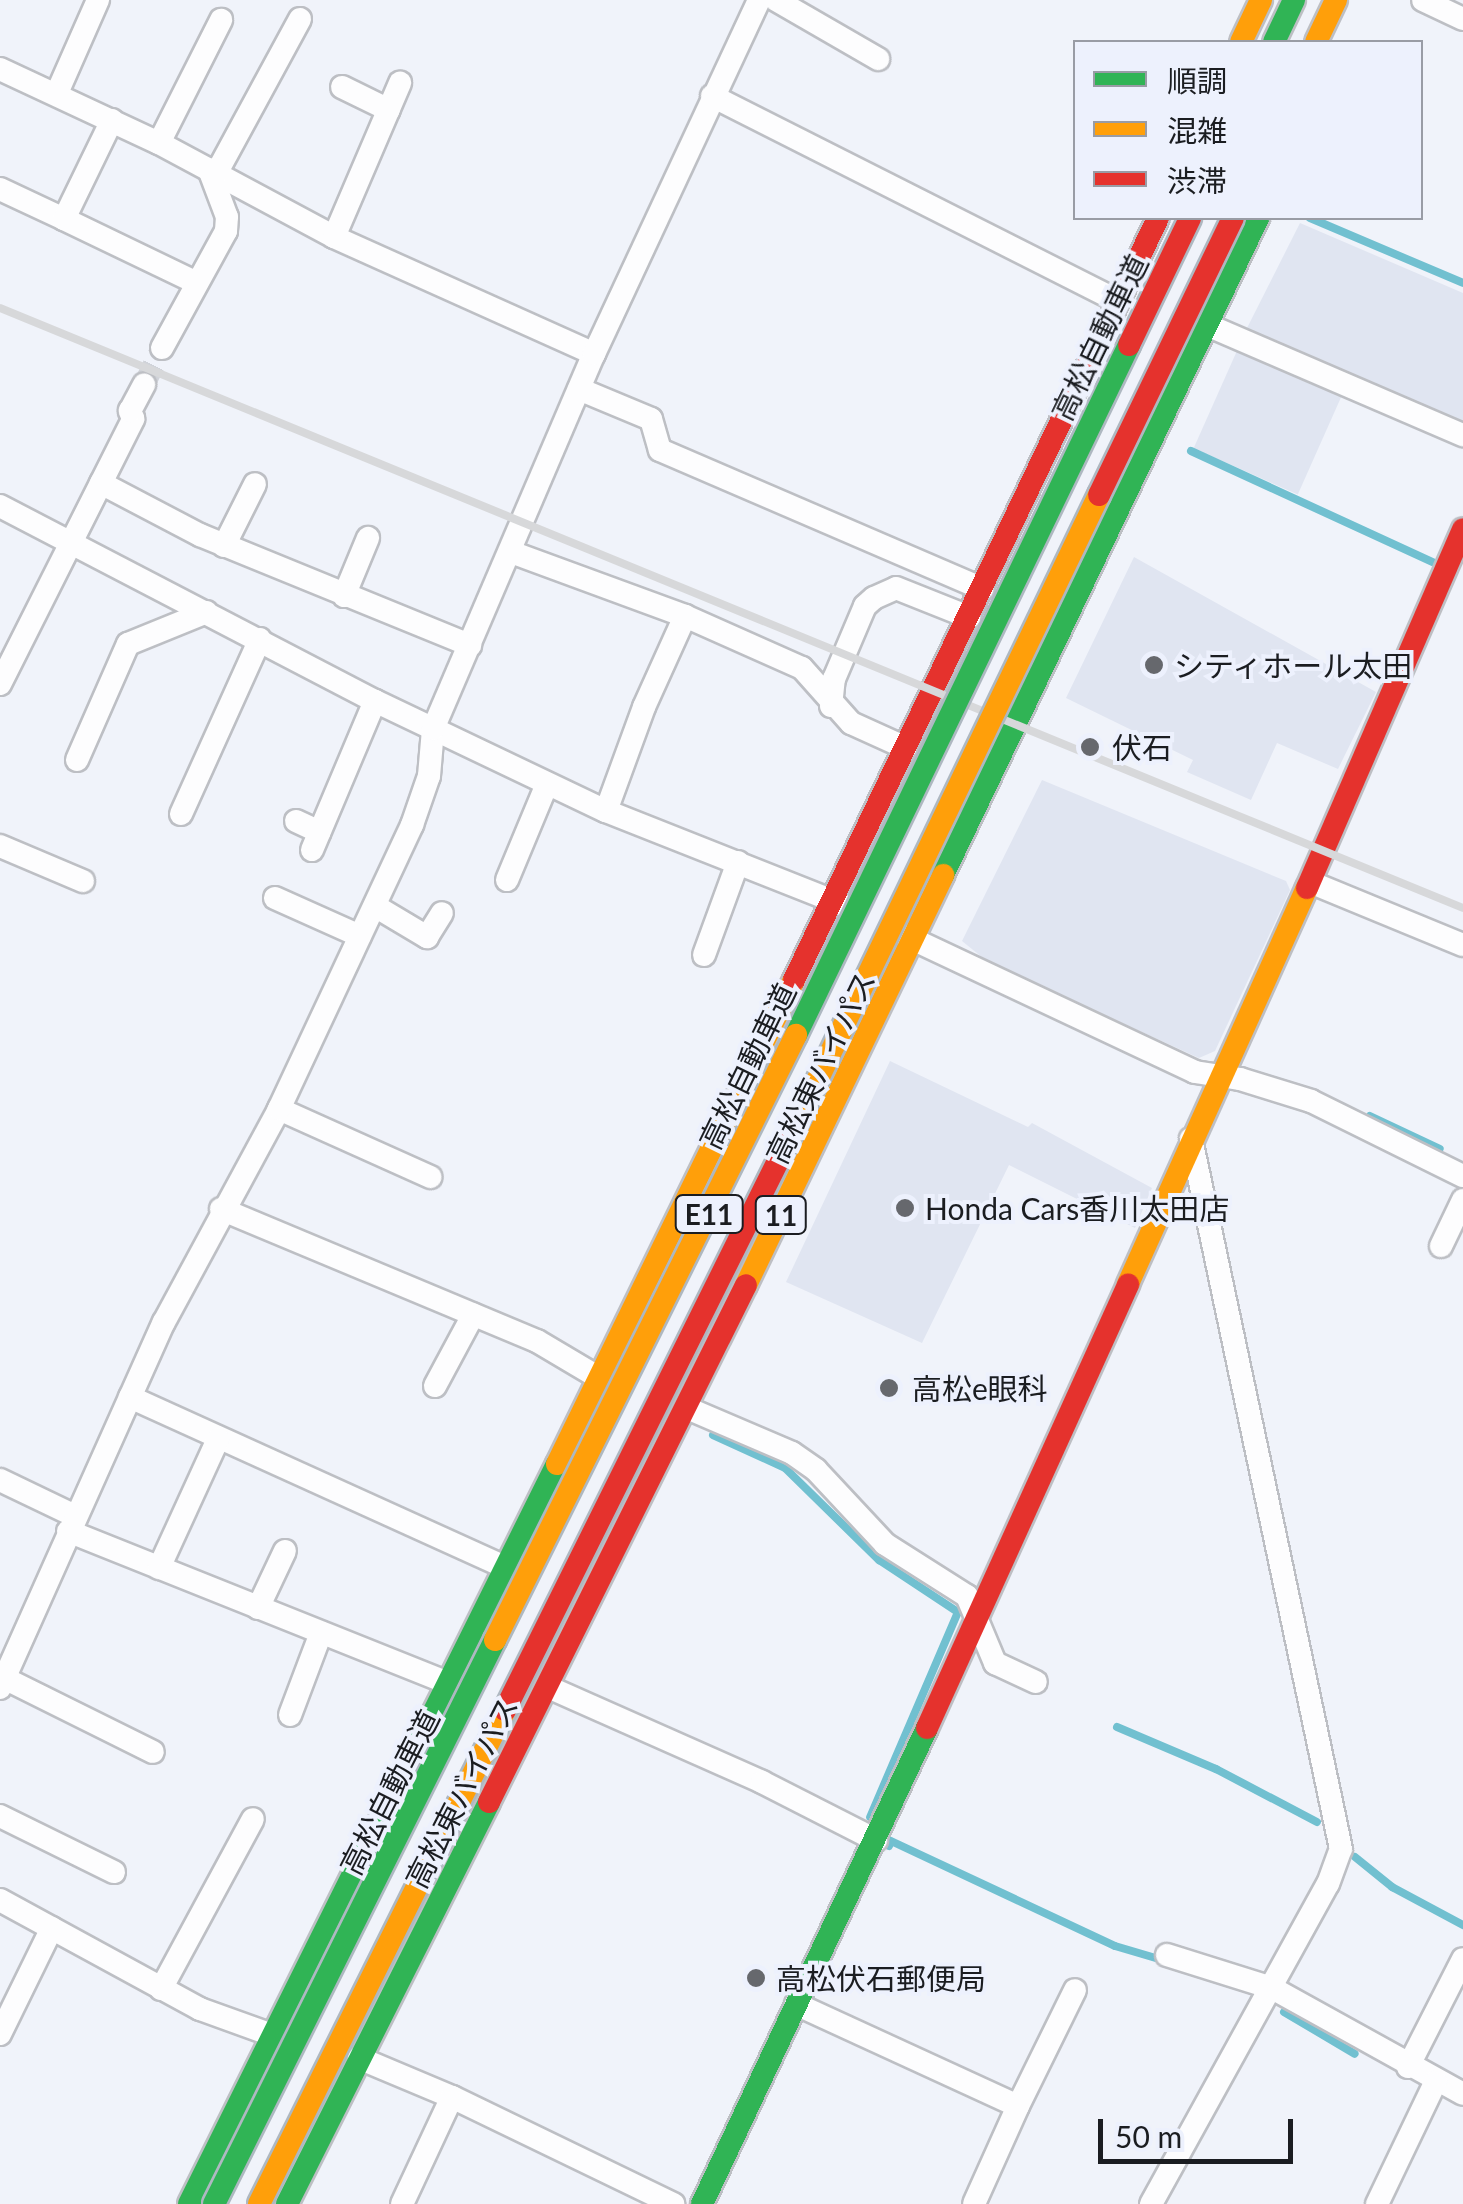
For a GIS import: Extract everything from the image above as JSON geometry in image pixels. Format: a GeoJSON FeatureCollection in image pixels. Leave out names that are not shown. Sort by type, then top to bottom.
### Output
{"type":"FeatureCollection","features":[{"type":"Feature","properties":{"kind":"main road"},"geometry":{"type":"LineString","coordinates":[[1242,40],[1262,0]]}},
{"type":"Feature","properties":{"kind":"main road"},"geometry":{"type":"LineString","coordinates":[[1275,40],[1294,0]]}},
{"type":"Feature","properties":{"kind":"main road"},"geometry":{"type":"LineString","coordinates":[[1317,40],[1336,0]]}},
{"type":"Feature","properties":{"kind":"main road"},"geometry":{"type":"LineString","coordinates":[[1343,40],[1362,0]]}},
{"type":"Feature","properties":{"kind":"main road","name":"高松東バイパス"},"geometry":{"type":"LineString","coordinates":[[190,2204],[601,1379],[1157,220]]}},
{"type":"Feature","properties":{"kind":"main road","name":"高松自動車道"},"geometry":{"type":"LineString","coordinates":[[214,2204],[745,1141],[1189,220]]}},
{"type":"Feature","properties":{"kind":"main road","name":"E11"},"geometry":{"type":"LineString","coordinates":[[259,2204],[780,1159],[1232,220]]}},
{"type":"Feature","properties":{"kind":"main road","name":"高松東バイパス"},"geometry":{"type":"LineString","coordinates":[[287,2204],[687,1408],[915,940],[1257,220]]}},
{"type":"Feature","properties":{"kind":"main road"},"geometry":{"type":"LineString","coordinates":[[702,2204],[876,1840],[1310,882],[1463,529]]}},
{"type":"Feature","properties":{"kind":"street"},"geometry":{"type":"LineString","coordinates":[[57,93],[98,0]]}},
{"type":"Feature","properties":{"kind":"street"},"geometry":{"type":"LineString","coordinates":[[153,1752],[2,1683],[130,1397],[221,1210],[279,1109],[375,906],[429,776],[432,729],[594,354],[758,0]]}},
{"type":"Feature","properties":{"kind":"street"},"geometry":{"type":"LineString","coordinates":[[776,0],[878,59]]}},
{"type":"Feature","properties":{"kind":"street"},"geometry":{"type":"LineString","coordinates":[[1423,0],[1463,19]]}},
{"type":"Feature","properties":{"kind":"street"},"geometry":{"type":"LineString","coordinates":[[162,348],[226,231],[213,170],[300,19]]}},
{"type":"Feature","properties":{"kind":"street"},"geometry":{"type":"LineString","coordinates":[[159,143],[221,20]]}},
{"type":"Feature","properties":{"kind":"street"},"geometry":{"type":"LineString","coordinates":[[0,69],[213,170],[334,237],[594,354]]}},
{"type":"Feature","properties":{"kind":"street"},"geometry":{"type":"LineString","coordinates":[[334,237],[400,83]]}},
{"type":"Feature","properties":{"kind":"street"},"geometry":{"type":"LineString","coordinates":[[342,87],[388,110]]}},
{"type":"Feature","properties":{"kind":"street"},"geometry":{"type":"LineString","coordinates":[[712,96],[1118,301]]}},
{"type":"Feature","properties":{"kind":"street"},"geometry":{"type":"LineString","coordinates":[[64,219],[112,120]]}},
{"type":"Feature","properties":{"kind":"street"},"geometry":{"type":"LineString","coordinates":[[0,189],[195,282]]}},
{"type":"Feature","properties":{"kind":"street"},"geometry":{"type":"LineString","coordinates":[[1208,324],[1463,436]]}},
{"type":"Feature","properties":{"kind":"street"},"geometry":{"type":"LineString","coordinates":[[0,684],[7,653],[101,483],[133,420],[130,412],[144,386]]}},
{"type":"Feature","properties":{"kind":"street"},"geometry":{"type":"LineString","coordinates":[[579,389],[651,419],[660,450],[982,589]]}},
{"type":"Feature","properties":{"kind":"street"},"geometry":{"type":"LineString","coordinates":[[101,483],[224,546],[470,646]]}},
{"type":"Feature","properties":{"kind":"street"},"geometry":{"type":"LineString","coordinates":[[224,546],[255,484]]}},
{"type":"Feature","properties":{"kind":"street"},"geometry":{"type":"LineString","coordinates":[[0,506],[376,701],[606,812],[834,900],[1195,1072],[1311,1102],[1463,1176]]}},
{"type":"Feature","properties":{"kind":"street"},"geometry":{"type":"LineString","coordinates":[[344,596],[368,538]]}},
{"type":"Feature","properties":{"kind":"street"},"geometry":{"type":"LineString","coordinates":[[511,552],[685,616],[802,668],[851,723],[906,748]]}},
{"type":"Feature","properties":{"kind":"street"},"geometry":{"type":"LineString","coordinates":[[832,706],[834,679],[865,606],[874,598],[896,588],[969,617]]}},
{"type":"Feature","properties":{"kind":"street"},"geometry":{"type":"LineString","coordinates":[[77,760],[128,644],[207,612]]}},
{"type":"Feature","properties":{"kind":"street"},"geometry":{"type":"LineString","coordinates":[[606,812],[644,707],[685,616]]}},
{"type":"Feature","properties":{"kind":"street"},"geometry":{"type":"LineString","coordinates":[[181,814],[260,639]]}},
{"type":"Feature","properties":{"kind":"street"},"geometry":{"type":"LineString","coordinates":[[296,822],[316,841],[376,701]]}},
{"type":"Feature","properties":{"kind":"street"},"geometry":{"type":"LineString","coordinates":[[507,880],[547,784]]}},
{"type":"Feature","properties":{"kind":"street"},"geometry":{"type":"LineString","coordinates":[[0,846],[82,882]]}},
{"type":"Feature","properties":{"kind":"street"},"geometry":{"type":"LineString","coordinates":[[704,955],[738,862]]}},
{"type":"Feature","properties":{"kind":"street"},"geometry":{"type":"LineString","coordinates":[[1310,882],[1463,945]]}},
{"type":"Feature","properties":{"kind":"street"},"geometry":{"type":"LineString","coordinates":[[275,898],[360,936]]}},
{"type":"Feature","properties":{"kind":"street"},"geometry":{"type":"LineString","coordinates":[[375,906],[427,937],[442,913]]}},
{"type":"Feature","properties":{"kind":"street"},"geometry":{"type":"LineString","coordinates":[[279,1109],[430,1177]]}},
{"type":"Feature","properties":{"kind":"street"},"geometry":{"type":"LineString","coordinates":[[1151,2204],[1328,1884],[1340,1849],[1192,1139]]}},
{"type":"Feature","properties":{"kind":"street"},"geometry":{"type":"LineString","coordinates":[[1441,1246],[1463,1200]]}},
{"type":"Feature","properties":{"kind":"street"},"geometry":{"type":"LineString","coordinates":[[221,1210],[537,1340],[601,1379]]}},
{"type":"Feature","properties":{"kind":"street"},"geometry":{"type":"LineString","coordinates":[[435,1386],[473,1315]]}},
{"type":"Feature","properties":{"kind":"street"},"geometry":{"type":"LineString","coordinates":[[130,1397],[507,1568]]}},
{"type":"Feature","properties":{"kind":"street"},"geometry":{"type":"LineString","coordinates":[[687,1408],[792,1453],[816,1470],[885,1544],[967,1596],[977,1611],[996,1663],[1036,1682]]}},
{"type":"Feature","properties":{"kind":"street"},"geometry":{"type":"LineString","coordinates":[[159,1568],[218,1439]]}},
{"type":"Feature","properties":{"kind":"street"},"geometry":{"type":"LineString","coordinates":[[0,1480],[71,1524],[159,1568],[450,1684]]}},
{"type":"Feature","properties":{"kind":"street"},"geometry":{"type":"LineString","coordinates":[[258,1608],[285,1551]]}},
{"type":"Feature","properties":{"kind":"street"},"geometry":{"type":"LineString","coordinates":[[290,1715],[321,1633]]}},
{"type":"Feature","properties":{"kind":"street"},"geometry":{"type":"LineString","coordinates":[[548,1687],[762,1782],[876,1840]]}},
{"type":"Feature","properties":{"kind":"street"},"geometry":{"type":"LineString","coordinates":[[0,1816],[114,1872]]}},
{"type":"Feature","properties":{"kind":"street"},"geometry":{"type":"LineString","coordinates":[[161,1989],[253,1819]]}},
{"type":"Feature","properties":{"kind":"street"},"geometry":{"type":"LineString","coordinates":[[0,1900],[200,2009],[274,2036]]}},
{"type":"Feature","properties":{"kind":"street"},"geometry":{"type":"LineString","coordinates":[[0,2034],[52,1928]]}},
{"type":"Feature","properties":{"kind":"street"},"geometry":{"type":"LineString","coordinates":[[1168,1956],[1272,1988],[1408,2067],[1463,2094]]}},
{"type":"Feature","properties":{"kind":"street"},"geometry":{"type":"LineString","coordinates":[[1408,2067],[1463,1960]]}},
{"type":"Feature","properties":{"kind":"street"},"geometry":{"type":"LineString","coordinates":[[974,2204],[1075,1990]]}},
{"type":"Feature","properties":{"kind":"street"},"geometry":{"type":"LineString","coordinates":[[796,2004],[1018,2106]]}},
{"type":"Feature","properties":{"kind":"street"},"geometry":{"type":"LineString","coordinates":[[359,2058],[452,2097],[672,2204]]}},
{"type":"Feature","properties":{"kind":"street"},"geometry":{"type":"LineString","coordinates":[[1377,2204],[1436,2081]]}},
{"type":"Feature","properties":{"kind":"street"},"geometry":{"type":"LineString","coordinates":[[402,2204],[452,2097]]}},
{"type":"Feature","properties":{"kind":"shaded area"},"geometry":{"type":"Polygon","coordinates":[[[1300,223],[1463,293],[1463,428],[1245,332],[1300,223]]]}},
{"type":"Feature","properties":{"kind":"shaded area"},"geometry":{"type":"Polygon","coordinates":[[[1240,344],[1344,390],[1298,495],[1194,448],[1240,344]]]}},
{"type":"Feature","properties":{"kind":"shaded area"},"geometry":{"type":"Polygon","coordinates":[[[1134,557],[1376,692],[1338,769],[1277,743],[1251,800],[1187,772],[1193,760],[1066,698],[1134,557]]]}},
{"type":"Feature","properties":{"kind":"shaded area"},"geometry":{"type":"Polygon","coordinates":[[[1042,780],[1286,881],[1290,890],[1215,1051],[1199,1058],[988,962],[962,941],[1042,780]]]}},
{"type":"Feature","properties":{"kind":"shaded area","name":"Honda Cars香川太田店"},"geometry":{"type":"Polygon","coordinates":[[[890,1061],[1028,1127],[1032,1123],[1152,1188],[1135,1228],[1009,1165],[922,1343],[786,1282],[890,1061]]]}},
{"type":"Feature","properties":{"kind":"waterway"},"geometry":{"type":"LineString","coordinates":[[1315,220],[1463,283]]}},
{"type":"Feature","properties":{"kind":"waterway"},"geometry":{"type":"LineString","coordinates":[[1191,451],[1441,566]]}},
{"type":"Feature","properties":{"kind":"waterway"},"geometry":{"type":"LineString","coordinates":[[1370,1116],[1440,1149]]}},
{"type":"Feature","properties":{"kind":"waterway"},"geometry":{"type":"LineString","coordinates":[[713,1435],[785,1468],[879,1560],[958,1612],[870,1817]]}},
{"type":"Feature","properties":{"kind":"waterway"},"geometry":{"type":"LineString","coordinates":[[1117,1727],[1216,1769],[1317,1822]]}},
{"type":"Feature","properties":{"kind":"waterway"},"geometry":{"type":"LineString","coordinates":[[889,1846],[891,1841],[1115,1946],[1166,1961]]}},
{"type":"Feature","properties":{"kind":"waterway"},"geometry":{"type":"LineString","coordinates":[[1355,1857],[1392,1887],[1463,1925]]}},
{"type":"Feature","properties":{"kind":"waterway"},"geometry":{"type":"LineString","coordinates":[[1284,2012],[1355,2054]]}},
{"type":"Feature","properties":{"kind":"tunnel"},"geometry":{"type":"LineString","coordinates":[[144,385],[162,348]]}},
{"type":"Feature","properties":{"kind":"railway"},"geometry":{"type":"LineString","coordinates":[[0,308],[1463,908]]}},
{"type":"Feature","properties":{"kind":"traffic: fast"},"geometry":{"type":"LineString","coordinates":[[1275,40],[1294,0]]}},
{"type":"Feature","properties":{"kind":"traffic: fast"},"geometry":{"type":"LineString","coordinates":[[943,875],[1257,220]]}},
{"type":"Feature","properties":{"kind":"traffic: fast"},"geometry":{"type":"LineString","coordinates":[[796,1035],[1129,345]]}},
{"type":"Feature","properties":{"kind":"traffic: fast"},"geometry":{"type":"LineString","coordinates":[[189,2204],[557,1464]]}},
{"type":"Feature","properties":{"kind":"traffic: fast"},"geometry":{"type":"LineString","coordinates":[[214,2204],[495,1640]]}},
{"type":"Feature","properties":{"kind":"traffic: fast"},"geometry":{"type":"LineString","coordinates":[[702,2204],[927,1728]]}},
{"type":"Feature","properties":{"kind":"traffic: fast"},"geometry":{"type":"LineString","coordinates":[[287,2204],[489,1802]]}},
{"type":"Feature","properties":{"kind":"traffic: slow"},"geometry":{"type":"LineString","coordinates":[[1242,40],[1261,0]]}},
{"type":"Feature","properties":{"kind":"traffic: slow"},"geometry":{"type":"LineString","coordinates":[[1317,40],[1336,0]]}},
{"type":"Feature","properties":{"kind":"traffic: slow"},"geometry":{"type":"LineString","coordinates":[[789,1139],[1099,495]]}},
{"type":"Feature","properties":{"kind":"traffic: slow"},"geometry":{"type":"LineString","coordinates":[[746,1285],[943,875]]}},
{"type":"Feature","properties":{"kind":"traffic: slow"},"geometry":{"type":"LineString","coordinates":[[1128,1284],[1307,888]]}},
{"type":"Feature","properties":{"kind":"traffic: slow"},"geometry":{"type":"LineString","coordinates":[[557,1464],[794,980]]}},
{"type":"Feature","properties":{"kind":"traffic: slow"},"geometry":{"type":"LineString","coordinates":[[495,1640],[796,1035]]}},
{"type":"Feature","properties":{"kind":"traffic: slow"},"geometry":{"type":"LineString","coordinates":[[259,2204],[505,1710]]}},
{"type":"Feature","properties":{"kind":"traffic: jam"},"geometry":{"type":"LineString","coordinates":[[794,980],[1157,220]]}},
{"type":"Feature","properties":{"kind":"traffic: jam"},"geometry":{"type":"LineString","coordinates":[[1129,345],[1189,220]]}},
{"type":"Feature","properties":{"kind":"traffic: jam"},"geometry":{"type":"LineString","coordinates":[[1099,495],[1232,220]]}},
{"type":"Feature","properties":{"kind":"traffic: jam"},"geometry":{"type":"LineString","coordinates":[[1307,888],[1463,529]]}},
{"type":"Feature","properties":{"kind":"traffic: jam"},"geometry":{"type":"LineString","coordinates":[[505,1710],[789,1139]]}},
{"type":"Feature","properties":{"kind":"traffic: jam"},"geometry":{"type":"LineString","coordinates":[[927,1728],[1128,1284]]}},
{"type":"Feature","properties":{"kind":"traffic: jam"},"geometry":{"type":"LineString","coordinates":[[489,1802],[746,1285]]}},
{"type":"Feature","properties":{"kind":"place","name":"シティホール太田"},"geometry":{"type":"Point","coordinates":[1154,665]}},
{"type":"Feature","properties":{"kind":"place","name":"伏石"},"geometry":{"type":"Point","coordinates":[1090,747]}},
{"type":"Feature","properties":{"kind":"place","name":"Honda Cars香川太田店"},"geometry":{"type":"Point","coordinates":[905,1208]}},
{"type":"Feature","properties":{"kind":"place","name":"高松e眼科"},"geometry":{"type":"Point","coordinates":[889,1388]}},
{"type":"Feature","properties":{"kind":"place","name":"高松伏石郵便局"},"geometry":{"type":"Point","coordinates":[756,1978]}}]}
